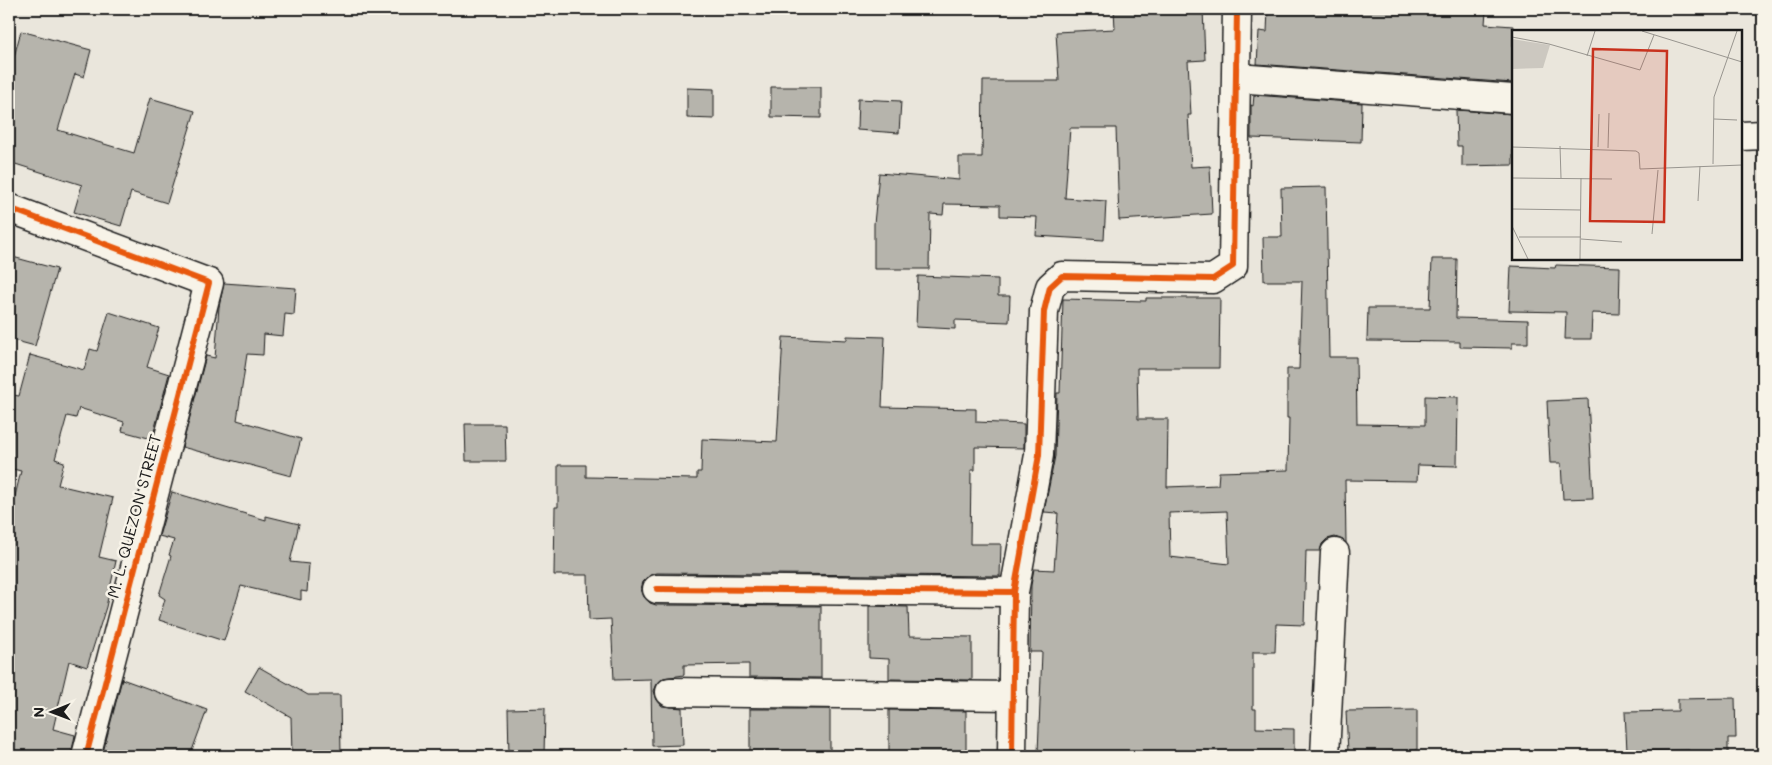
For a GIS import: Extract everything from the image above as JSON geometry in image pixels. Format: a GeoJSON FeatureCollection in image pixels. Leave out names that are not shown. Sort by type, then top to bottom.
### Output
{"type":"FeatureCollection","features":[{"type":"Feature","properties":{"kind":"street"},"geometry":{"type":"LineString","coordinates":[[1012,756],[1014,592],[1039,455],[1044,311],[1050,287],[1062,276],[1213,279],[1233,266],[1237,9]]}},
{"type":"Feature","properties":{"kind":"street"},"geometry":{"type":"LineString","coordinates":[[1237,78],[1512,99]]}},
{"type":"Feature","properties":{"kind":"street"},"geometry":{"type":"LineString","coordinates":[[1742,136],[1763,135]]}},
{"type":"Feature","properties":{"kind":"street","name":"M. L. QUEZON STREET"},"geometry":{"type":"LineString","coordinates":[[9,208],[209,284],[86,756]]}},
{"type":"Feature","properties":{"kind":"street"},"geometry":{"type":"LineString","coordinates":[[1325,756],[1335,553]]}},
{"type":"Feature","properties":{"kind":"street"},"geometry":{"type":"LineString","coordinates":[[657,588],[1014,592]]}},
{"type":"Feature","properties":{"kind":"street"},"geometry":{"type":"LineString","coordinates":[[670,692],[1013,696]]}},
{"type":"Feature","properties":{"kind":"building"},"geometry":{"type":"Polygon","coordinates":[[[1114,9],[1203,9],[1205,60],[1188,61],[1191,115],[1188,115],[1191,167],[1210,166],[1212,214],[1119,220],[1116,128],[1070,128],[1065,198],[1106,201],[1104,240],[1036,236],[1037,217],[1000,216],[1000,205],[944,204],[943,215],[930,214],[929,269],[874,269],[874,224],[879,173],[959,180],[959,157],[982,157],[983,81],[1059,81],[1056,32],[1115,29],[1114,9]]]}},
{"type":"Feature","properties":{"kind":"building"},"geometry":{"type":"Polygon","coordinates":[[[1268,9],[1461,9],[1486,11],[1485,24],[1513,26],[1512,83],[1257,64],[1259,31],[1267,32],[1268,9]]]}},
{"type":"Feature","properties":{"kind":"building"},"geometry":{"type":"Polygon","coordinates":[[[21,31],[91,50],[84,77],[75,74],[58,130],[134,153],[150,98],[195,111],[167,203],[131,192],[121,226],[74,212],[82,185],[9,162],[9,75],[21,31]]]}},
{"type":"Feature","properties":{"kind":"building"},"geometry":{"type":"Polygon","coordinates":[[[771,87],[821,87],[821,118],[771,117],[771,87]]]}},
{"type":"Feature","properties":{"kind":"building"},"geometry":{"type":"Polygon","coordinates":[[[687,88],[714,89],[714,119],[687,118],[687,88]]]}},
{"type":"Feature","properties":{"kind":"building"},"geometry":{"type":"Polygon","coordinates":[[[1254,95],[1362,103],[1361,142],[1251,138],[1251,105],[1253,106],[1254,95]]]}},
{"type":"Feature","properties":{"kind":"building"},"geometry":{"type":"Polygon","coordinates":[[[858,99],[901,101],[899,133],[857,130],[858,99]]]}},
{"type":"Feature","properties":{"kind":"building"},"geometry":{"type":"Polygon","coordinates":[[[1456,110],[1512,114],[1512,165],[1462,166],[1462,146],[1457,146],[1456,110]]]}},
{"type":"Feature","properties":{"kind":"building"},"geometry":{"type":"Polygon","coordinates":[[[1326,187],[1329,357],[1356,357],[1357,424],[1425,425],[1425,396],[1458,397],[1457,466],[1418,465],[1417,481],[1345,480],[1346,543],[1335,537],[1327,539],[1322,544],[1320,551],[1306,551],[1304,625],[1276,624],[1275,652],[1253,652],[1253,709],[1256,709],[1256,728],[1294,729],[1294,756],[1142,756],[1142,754],[1038,753],[1042,652],[1030,652],[1031,585],[1034,569],[1054,570],[1058,513],[1044,512],[1055,456],[1057,393],[1060,393],[1063,299],[1146,301],[1146,298],[1220,298],[1219,368],[1137,368],[1138,419],[1168,419],[1167,487],[1218,485],[1219,472],[1288,470],[1289,418],[1287,418],[1287,369],[1299,369],[1302,281],[1264,281],[1263,237],[1282,237],[1281,188],[1326,187]],[[1227,511],[1169,513],[1170,557],[1229,564],[1227,511]]]}},
{"type":"Feature","properties":{"kind":"building"},"geometry":{"type":"Polygon","coordinates":[[[9,256],[57,269],[35,346],[9,339],[9,256]]]}},
{"type":"Feature","properties":{"kind":"building"},"geometry":{"type":"Polygon","coordinates":[[[1432,259],[1457,259],[1456,318],[1528,320],[1528,343],[1512,343],[1512,348],[1460,347],[1460,342],[1367,341],[1368,308],[1430,308],[1432,259]]]}},
{"type":"Feature","properties":{"kind":"building"},"geometry":{"type":"Polygon","coordinates":[[[1556,265],[1620,267],[1619,314],[1592,313],[1591,339],[1565,339],[1566,312],[1509,311],[1511,266],[1555,268],[1556,265]]]}},
{"type":"Feature","properties":{"kind":"building"},"geometry":{"type":"Polygon","coordinates":[[[918,276],[998,279],[998,296],[1010,296],[1009,322],[955,320],[955,329],[916,327],[918,276]]]}},
{"type":"Feature","properties":{"kind":"building"},"geometry":{"type":"Polygon","coordinates":[[[224,283],[296,288],[294,315],[285,314],[283,336],[264,334],[263,355],[247,354],[237,420],[301,439],[291,476],[182,447],[206,356],[215,358],[219,307],[224,283]]]}},
{"type":"Feature","properties":{"kind":"building"},"geometry":{"type":"Polygon","coordinates":[[[109,312],[159,328],[147,367],[169,374],[152,439],[122,431],[124,422],[79,408],[76,418],[67,416],[55,459],[64,462],[58,485],[113,498],[99,557],[116,561],[106,607],[87,667],[69,661],[53,729],[75,735],[71,756],[9,756],[9,652],[12,622],[9,621],[9,521],[21,471],[9,468],[9,411],[13,395],[19,396],[30,355],[84,370],[90,349],[97,351],[109,312]]]}},
{"type":"Feature","properties":{"kind":"building"},"geometry":{"type":"Polygon","coordinates":[[[847,336],[885,337],[882,407],[976,409],[976,422],[1024,424],[1024,448],[975,447],[975,470],[971,470],[970,544],[1001,544],[1000,576],[657,573],[650,575],[643,582],[641,589],[644,597],[650,603],[656,605],[821,606],[821,678],[749,677],[749,664],[684,665],[684,675],[663,678],[657,684],[654,691],[657,700],[662,706],[682,708],[683,745],[652,746],[651,679],[614,680],[611,619],[589,620],[588,575],[554,575],[555,507],[558,507],[558,465],[586,465],[586,477],[697,479],[697,472],[701,472],[702,439],[777,442],[783,337],[847,340],[847,336]]]}},
{"type":"Feature","properties":{"kind":"building"},"geometry":{"type":"Polygon","coordinates":[[[1588,399],[1593,498],[1563,499],[1561,463],[1550,463],[1547,401],[1588,399]]]}},
{"type":"Feature","properties":{"kind":"building"},"geometry":{"type":"Polygon","coordinates":[[[465,424],[505,424],[506,461],[466,461],[465,424]]]}},
{"type":"Feature","properties":{"kind":"building"},"geometry":{"type":"Polygon","coordinates":[[[172,492],[266,520],[266,516],[299,524],[290,562],[309,564],[307,592],[301,591],[301,600],[241,586],[224,641],[159,620],[165,599],[159,595],[174,540],[159,536],[172,492]]]}},
{"type":"Feature","properties":{"kind":"building"},"geometry":{"type":"Polygon","coordinates":[[[869,606],[908,607],[909,636],[972,637],[972,680],[889,679],[889,659],[869,658],[869,606]]]}},
{"type":"Feature","properties":{"kind":"building"},"geometry":{"type":"Polygon","coordinates":[[[259,667],[308,695],[340,695],[341,756],[292,756],[291,717],[245,691],[259,667]]]}},
{"type":"Feature","properties":{"kind":"building"},"geometry":{"type":"Polygon","coordinates":[[[122,679],[207,710],[190,756],[102,756],[122,679]]]}},
{"type":"Feature","properties":{"kind":"building"},"geometry":{"type":"Polygon","coordinates":[[[1735,698],[1736,738],[1728,738],[1728,756],[1689,756],[1689,750],[1627,751],[1625,712],[1678,711],[1678,699],[1735,698]]]}},
{"type":"Feature","properties":{"kind":"building"},"geometry":{"type":"Polygon","coordinates":[[[545,708],[544,756],[509,756],[508,709],[545,708]]]}},
{"type":"Feature","properties":{"kind":"building"},"geometry":{"type":"Polygon","coordinates":[[[750,709],[830,709],[830,756],[750,756],[750,709]]]}},
{"type":"Feature","properties":{"kind":"building"},"geometry":{"type":"Polygon","coordinates":[[[889,710],[966,711],[966,756],[889,756],[889,710]]]}},
{"type":"Feature","properties":{"kind":"building"},"geometry":{"type":"Polygon","coordinates":[[[1417,710],[1417,750],[1348,753],[1346,711],[1417,710]]]}},
{"type":"Feature","properties":{"kind":"cycle path"},"geometry":{"type":"LineString","coordinates":[[1012,756],[1014,592],[1039,455],[1044,311],[1050,287],[1062,276],[1213,279],[1233,266],[1237,9]]}},
{"type":"Feature","properties":{"kind":"cycle path"},"geometry":{"type":"LineString","coordinates":[[9,208],[209,283],[86,756]]}},
{"type":"Feature","properties":{"kind":"cycle path"},"geometry":{"type":"LineString","coordinates":[[657,589],[1014,592]]}}]}
